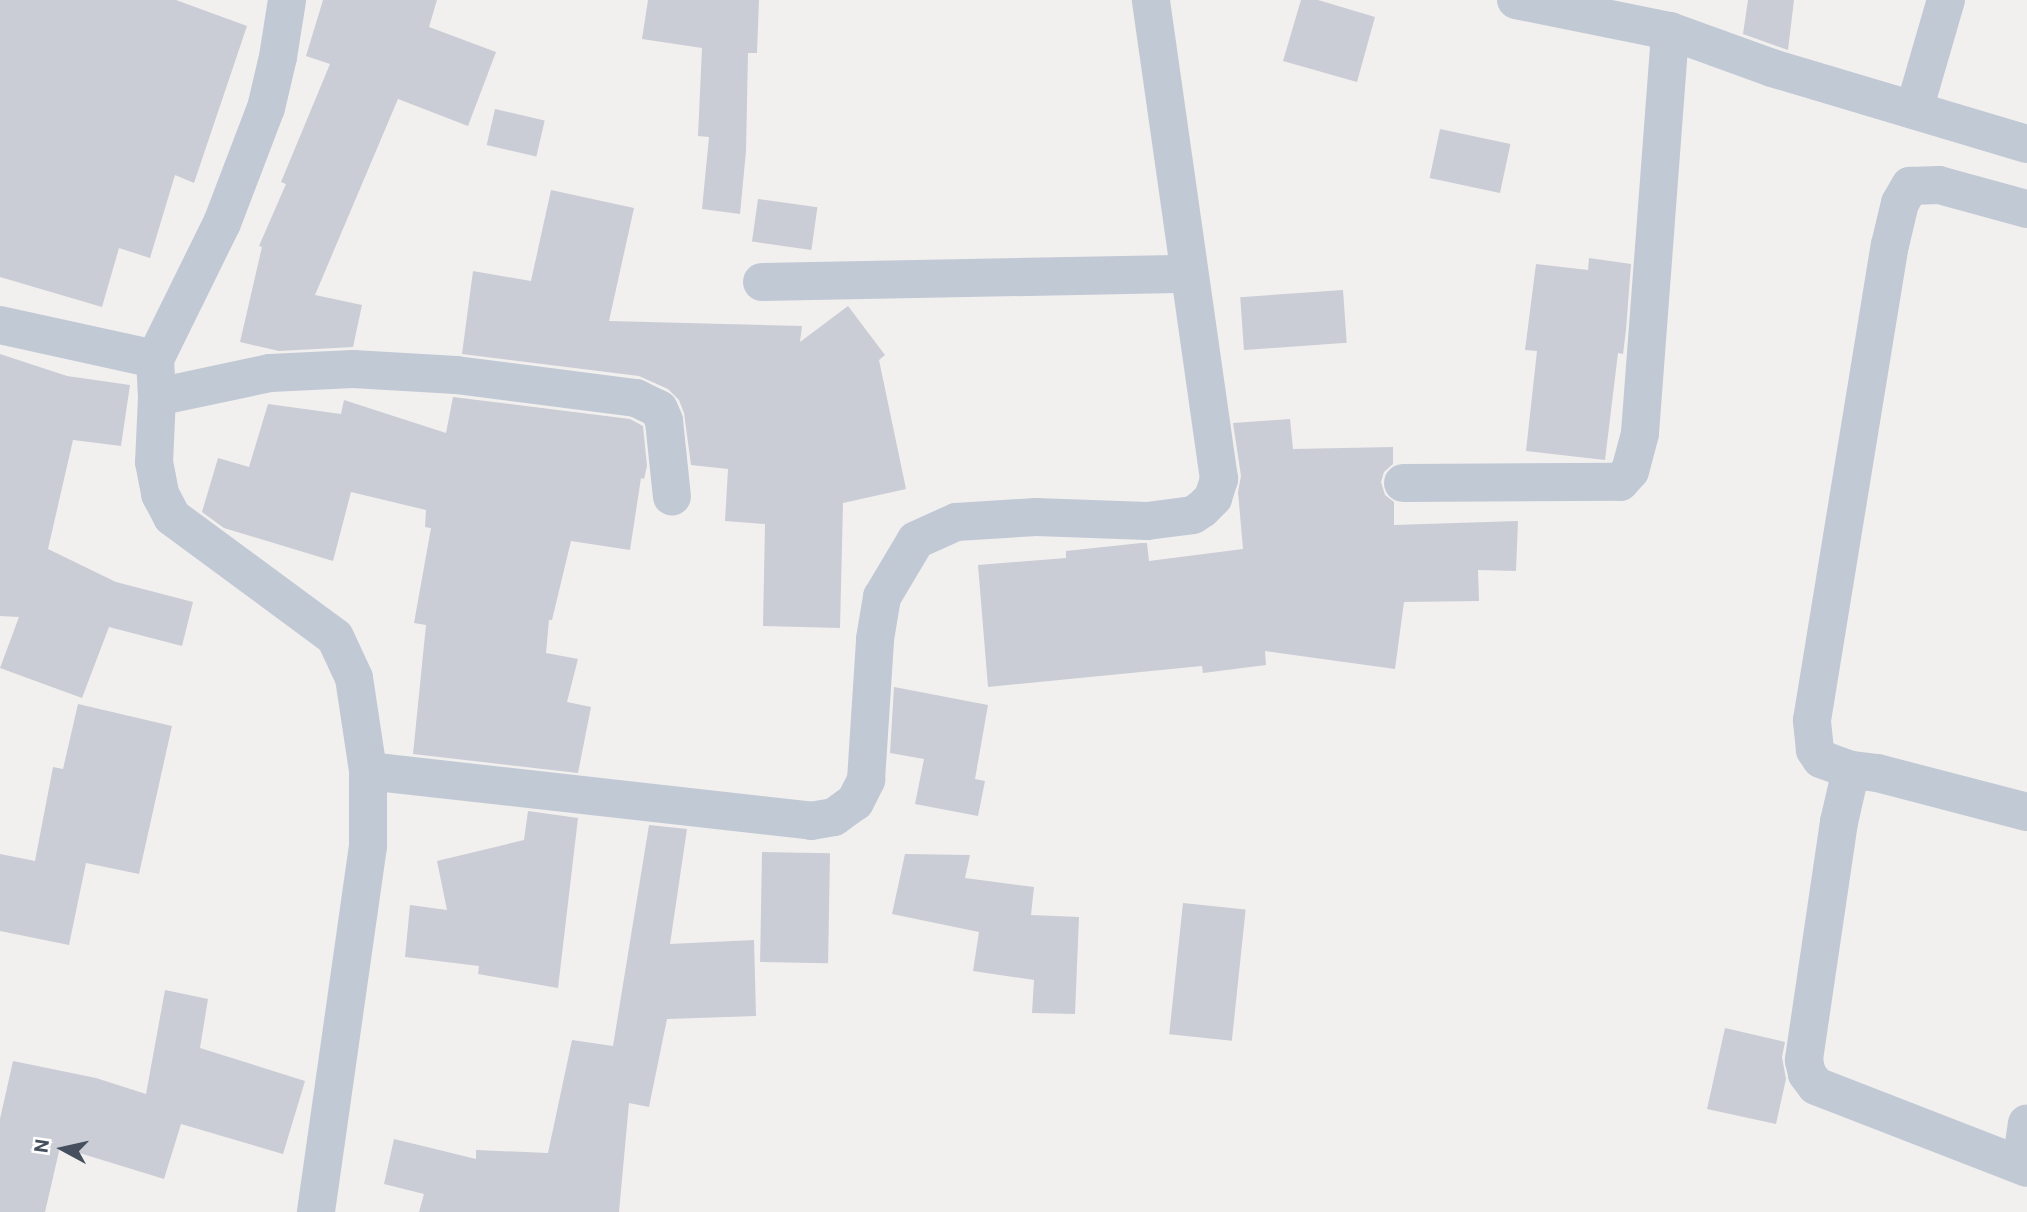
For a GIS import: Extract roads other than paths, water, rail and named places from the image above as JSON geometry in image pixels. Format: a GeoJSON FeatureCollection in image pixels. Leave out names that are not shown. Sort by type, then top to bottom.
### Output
{"type":"FeatureCollection","features":[{"type":"Feature","properties":{"kind":"street"},"geometry":{"type":"LineString","coordinates":[[287,0],[266,108],[222,223],[155,359],[157,397],[153,462],[160,494],[172,517],[335,637],[354,678],[368,771],[368,846],[316,1212]]}},
{"type":"Feature","properties":{"kind":"street"},"geometry":{"type":"LineString","coordinates":[[368,771],[811,821],[834,817],[855,802],[866,780],[875,639],[882,597],[916,540],[956,522],[1035,517],[1147,521],[1193,515],[1213,498],[1219,479],[1151,0]]}},
{"type":"Feature","properties":{"kind":"street"},"geometry":{"type":"LineString","coordinates":[[1516,0],[1670,31],[1772,68],[2027,144]]}},
{"type":"Feature","properties":{"kind":"street"},"geometry":{"type":"LineString","coordinates":[[1913,110],[1946,0]]}},
{"type":"Feature","properties":{"kind":"street"},"geometry":{"type":"LineString","coordinates":[[1403,482],[1620,482],[1630,471],[1640,433],[1670,31]]}},
{"type":"Feature","properties":{"kind":"street"},"geometry":{"type":"LineString","coordinates":[[2027,209],[1938,185],[1910,186],[1900,203],[1890,245],[1812,720],[1815,750],[1821,759],[1851,770],[1877,774],[2027,812]]}},
{"type":"Feature","properties":{"kind":"street"},"geometry":{"type":"LineString","coordinates":[[762,282],[1189,274]]}},
{"type":"Feature","properties":{"kind":"street"},"geometry":{"type":"LineString","coordinates":[[0,325],[155,359]]}},
{"type":"Feature","properties":{"kind":"street"},"geometry":{"type":"LineString","coordinates":[[157,397],[270,373],[353,369],[456,375],[636,398],[659,409],[664,421],[672,497]]}},
{"type":"Feature","properties":{"kind":"street"},"geometry":{"type":"LineString","coordinates":[[1851,770],[1839,822],[1804,1060],[1807,1074],[1816,1086],[2024,1167],[2027,1123]]}}]}
